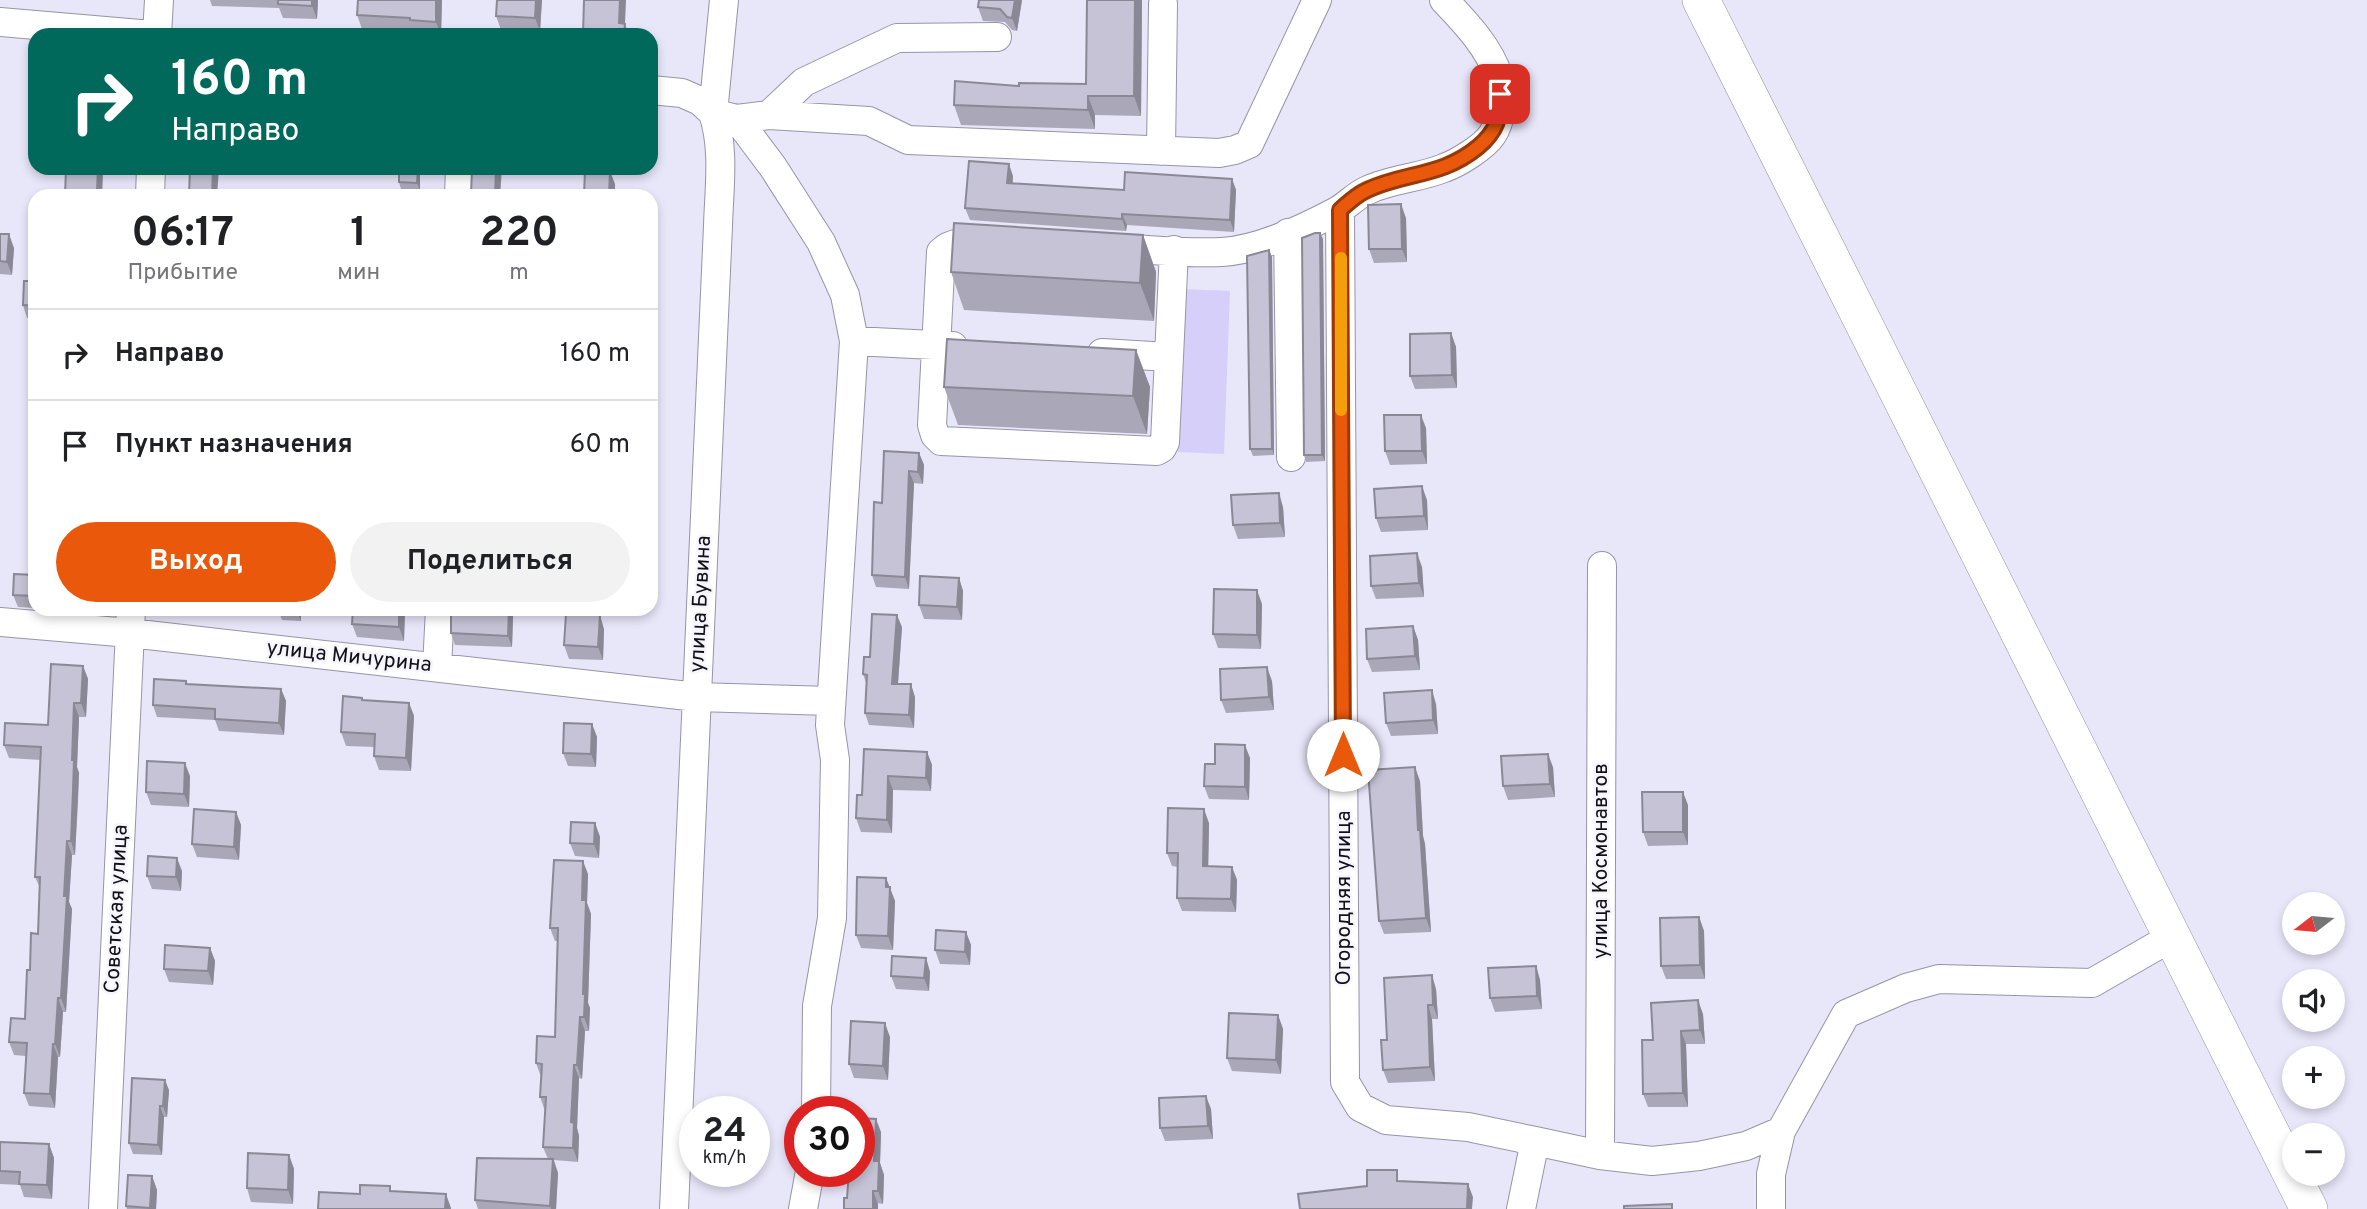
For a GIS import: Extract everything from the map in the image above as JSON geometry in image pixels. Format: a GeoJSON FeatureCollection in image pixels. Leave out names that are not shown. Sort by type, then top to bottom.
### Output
{"type":"FeatureCollection","features":[{"type":"Feature","properties":{"kind":"main road"},"geometry":{"type":"LineString","coordinates":[[1701,0],[2309,1209]]}},
{"type":"Feature","properties":{"kind":"street"},"geometry":{"type":"LineString","coordinates":[[157,28],[159,0]]}},
{"type":"Feature","properties":{"kind":"street","name":"улица Бувина"},"geometry":{"type":"LineString","coordinates":[[674,1209],[719,131],[725,116],[724,0]]}},
{"type":"Feature","properties":{"kind":"street"},"geometry":{"type":"LineString","coordinates":[[725,116],[769,115],[869,121],[908,140],[1219,153],[1235,150],[1248,144],[1317,0]]}},
{"type":"Feature","properties":{"kind":"street"},"geometry":{"type":"LineString","coordinates":[[1079,247],[1223,252],[1248,247],[1340,210],[1354,197],[1369,189],[1445,168],[1468,155],[1492,135],[1501,110],[1499,79],[1486,51],[1444,0]]}},
{"type":"Feature","properties":{"kind":"street"},"geometry":{"type":"LineString","coordinates":[[1161,151],[1163,4]]}},
{"type":"Feature","properties":{"kind":"street"},"geometry":{"type":"LineString","coordinates":[[0,22],[70,28]]}},
{"type":"Feature","properties":{"kind":"street"},"geometry":{"type":"LineString","coordinates":[[769,115],[804,82],[897,38],[997,37]]}},
{"type":"Feature","properties":{"kind":"street"},"geometry":{"type":"LineString","coordinates":[[658,91],[682,93],[725,116],[773,167],[821,242],[845,295],[854,341],[830,725],[835,760],[832,918],[817,1006],[816,1096]]}},
{"type":"Feature","properties":{"kind":"street","name":"Огородняя улица"},"geometry":{"type":"LineString","coordinates":[[1340,210],[1345,1083],[1360,1107],[1387,1120],[1468,1127],[1600,1155],[1652,1161],[1699,1156],[1746,1146],[1781,1130]]}},
{"type":"Feature","properties":{"kind":"street"},"geometry":{"type":"LineString","coordinates":[[1288,233],[1291,457]]}},
{"type":"Feature","properties":{"kind":"street"},"geometry":{"type":"LineString","coordinates":[[1011,244],[957,243],[947,246],[942,252],[932,425],[935,435],[941,441],[1157,451],[1165,442],[1174,250]]}},
{"type":"Feature","properties":{"kind":"street"},"geometry":{"type":"LineString","coordinates":[[854,341],[978,347]]}},
{"type":"Feature","properties":{"kind":"street"},"geometry":{"type":"LineString","coordinates":[[1073,352],[1169,357]]}},
{"type":"Feature","properties":{"kind":"street","name":"улица Космонавтов"},"geometry":{"type":"LineString","coordinates":[[1600,1155],[1602,566]]}},
{"type":"Feature","properties":{"kind":"street"},"geometry":{"type":"LineString","coordinates":[[437,667],[440,616]]}},
{"type":"Feature","properties":{"kind":"street","name":"улица Мичурина"},"geometry":{"type":"LineString","coordinates":[[0,622],[130,621],[437,667],[697,697],[831,701]]}},
{"type":"Feature","properties":{"kind":"street","name":"Советская улица"},"geometry":{"type":"LineString","coordinates":[[103,1209],[130,621]]}},
{"type":"Feature","properties":{"kind":"street"},"geometry":{"type":"LineString","coordinates":[[1770,1209],[1771,1174],[1781,1130],[1846,1014],[1906,988],[1938,979],[2092,983],[2172,937]]}},
{"type":"Feature","properties":{"kind":"street"},"geometry":{"type":"LineString","coordinates":[[1521,1209],[1535,1141]]}},
{"type":"Feature","properties":{"kind":"street"},"geometry":{"type":"LineString","coordinates":[[803,1209],[807,1187]]}},
{"type":"Feature","properties":{"kind":"shaded area"},"geometry":{"type":"Polygon","coordinates":[[[1183,289],[1230,291],[1224,454],[1178,452],[1183,289]]]}},
{"type":"Feature","properties":{"kind":"building"},"geometry":{"type":"Polygon","coordinates":[[[278,0],[312,0],[312,6],[278,4],[278,0]]]}},
{"type":"Feature","properties":{"kind":"building"},"geometry":{"type":"Polygon","coordinates":[[[358,0],[436,0],[436,22],[357,15],[358,0]]]}},
{"type":"Feature","properties":{"kind":"building"},"geometry":{"type":"Polygon","coordinates":[[[497,0],[536,0],[535,18],[496,16],[497,0]]]}},
{"type":"Feature","properties":{"kind":"building"},"geometry":{"type":"Polygon","coordinates":[[[584,0],[620,0],[619,23],[625,24],[625,28],[583,28],[584,0]]]}},
{"type":"Feature","properties":{"kind":"building"},"geometry":{"type":"Polygon","coordinates":[[[979,0],[1015,0],[1012,18],[1007,17],[1000,9],[978,7],[979,0]]]}},
{"type":"Feature","properties":{"kind":"building"},"geometry":{"type":"Polygon","coordinates":[[[1087,0],[1135,0],[1134,96],[1088,96],[1088,110],[954,105],[955,81],[1019,86],[1019,83],[1086,84],[1087,0]]]}},
{"type":"Feature","properties":{"kind":"building"},"geometry":{"type":"Polygon","coordinates":[[[969,161],[1009,164],[1007,183],[1124,190],[1125,172],[1232,179],[1230,220],[1122,214],[1122,219],[965,208],[969,161]]]}},
{"type":"Feature","properties":{"kind":"building"},"geometry":{"type":"Polygon","coordinates":[[[66,175],[98,175],[97,189],[65,189],[66,175]]]}},
{"type":"Feature","properties":{"kind":"building"},"geometry":{"type":"Polygon","coordinates":[[[190,175],[213,175],[212,189],[189,189],[190,175]]]}},
{"type":"Feature","properties":{"kind":"building"},"geometry":{"type":"Polygon","coordinates":[[[399,175],[418,175],[417,183],[399,182],[399,175]]]}},
{"type":"Feature","properties":{"kind":"building"},"geometry":{"type":"Polygon","coordinates":[[[472,175],[496,175],[495,189],[471,189],[472,175]]]}},
{"type":"Feature","properties":{"kind":"building"},"geometry":{"type":"Polygon","coordinates":[[[585,175],[610,175],[609,189],[584,189],[585,175]]]}},
{"type":"Feature","properties":{"kind":"building"},"geometry":{"type":"Polygon","coordinates":[[[1401,204],[1402,249],[1369,249],[1368,205],[1401,204]]]}},
{"type":"Feature","properties":{"kind":"building"},"geometry":{"type":"Polygon","coordinates":[[[954,223],[1143,235],[1140,283],[951,272],[954,223]]]}},
{"type":"Feature","properties":{"kind":"building"},"geometry":{"type":"Polygon","coordinates":[[[1320,233],[1322,455],[1304,455],[1302,238],[1320,233]]]}},
{"type":"Feature","properties":{"kind":"building"},"geometry":{"type":"Polygon","coordinates":[[[0,234],[9,234],[7,262],[0,261],[0,234]]]}},
{"type":"Feature","properties":{"kind":"building"},"geometry":{"type":"Polygon","coordinates":[[[1269,250],[1272,449],[1250,449],[1247,256],[1269,250]]]}},
{"type":"Feature","properties":{"kind":"building"},"geometry":{"type":"Polygon","coordinates":[[[24,281],[28,281],[28,305],[23,305],[24,281]]]}},
{"type":"Feature","properties":{"kind":"building"},"geometry":{"type":"Polygon","coordinates":[[[1451,333],[1452,375],[1410,376],[1410,334],[1451,333]]]}},
{"type":"Feature","properties":{"kind":"building"},"geometry":{"type":"Polygon","coordinates":[[[947,339],[1136,350],[1133,396],[944,387],[947,339]]]}},
{"type":"Feature","properties":{"kind":"building"},"geometry":{"type":"Polygon","coordinates":[[[1384,415],[1421,415],[1422,451],[1385,451],[1384,415]]]}},
{"type":"Feature","properties":{"kind":"building"},"geometry":{"type":"Polygon","coordinates":[[[884,451],[919,453],[918,472],[909,471],[905,577],[872,575],[874,502],[882,503],[884,451]]]}},
{"type":"Feature","properties":{"kind":"building"},"geometry":{"type":"Polygon","coordinates":[[[1422,486],[1424,516],[1376,518],[1374,489],[1422,486]]]}},
{"type":"Feature","properties":{"kind":"building"},"geometry":{"type":"Polygon","coordinates":[[[1279,493],[1280,523],[1233,525],[1231,495],[1279,493]]]}},
{"type":"Feature","properties":{"kind":"building"},"geometry":{"type":"Polygon","coordinates":[[[1417,553],[1419,583],[1371,586],[1370,556],[1417,553]]]}},
{"type":"Feature","properties":{"kind":"building"},"geometry":{"type":"Polygon","coordinates":[[[14,574],[28,575],[28,596],[13,595],[14,574]]]}},
{"type":"Feature","properties":{"kind":"building"},"geometry":{"type":"Polygon","coordinates":[[[920,576],[959,578],[957,607],[919,605],[920,576]]]}},
{"type":"Feature","properties":{"kind":"building"},"geometry":{"type":"Polygon","coordinates":[[[1214,589],[1257,590],[1257,635],[1213,634],[1214,589]]]}},
{"type":"Feature","properties":{"kind":"building"},"geometry":{"type":"Polygon","coordinates":[[[872,614],[897,615],[892,684],[911,684],[909,715],[865,713],[867,675],[863,674],[864,657],[870,657],[872,614]]]}},
{"type":"Feature","properties":{"kind":"building"},"geometry":{"type":"Polygon","coordinates":[[[353,616],[399,616],[399,627],[352,624],[353,616]]]}},
{"type":"Feature","properties":{"kind":"building"},"geometry":{"type":"Polygon","coordinates":[[[451,616],[509,616],[508,636],[451,633],[451,616]]]}},
{"type":"Feature","properties":{"kind":"building"},"geometry":{"type":"Polygon","coordinates":[[[566,616],[600,616],[598,647],[564,645],[566,616]]]}},
{"type":"Feature","properties":{"kind":"building"},"geometry":{"type":"Polygon","coordinates":[[[1413,626],[1415,656],[1367,659],[1366,629],[1413,626]]]}},
{"type":"Feature","properties":{"kind":"building"},"geometry":{"type":"Polygon","coordinates":[[[51,664],[83,666],[81,703],[74,703],[71,841],[67,841],[64,896],[67,896],[61,998],[58,998],[50,1094],[24,1093],[27,1043],[9,1042],[11,1018],[25,1019],[31,933],[38,934],[40,877],[35,877],[41,747],[4,745],[5,723],[48,725],[51,664]]]}},
{"type":"Feature","properties":{"kind":"building"},"geometry":{"type":"Polygon","coordinates":[[[1267,667],[1269,697],[1221,700],[1220,669],[1267,667]]]}},
{"type":"Feature","properties":{"kind":"building"},"geometry":{"type":"Polygon","coordinates":[[[154,679],[186,681],[186,684],[281,689],[279,723],[215,719],[215,709],[153,705],[154,679]]]}},
{"type":"Feature","properties":{"kind":"building"},"geometry":{"type":"Polygon","coordinates":[[[1432,690],[1433,720],[1386,723],[1384,693],[1432,690]]]}},
{"type":"Feature","properties":{"kind":"building"},"geometry":{"type":"Polygon","coordinates":[[[343,696],[409,703],[406,758],[374,756],[375,734],[341,732],[343,696]]]}},
{"type":"Feature","properties":{"kind":"building"},"geometry":{"type":"Polygon","coordinates":[[[564,723],[592,724],[591,754],[563,753],[564,723]]]}},
{"type":"Feature","properties":{"kind":"building"},"geometry":{"type":"Polygon","coordinates":[[[1215,744],[1245,745],[1245,787],[1204,786],[1205,764],[1215,764],[1215,744]]]}},
{"type":"Feature","properties":{"kind":"building"},"geometry":{"type":"Polygon","coordinates":[[[864,749],[927,752],[926,778],[888,776],[887,820],[856,818],[857,795],[862,795],[864,749]]]}},
{"type":"Feature","properties":{"kind":"building"},"geometry":{"type":"Polygon","coordinates":[[[1548,754],[1550,784],[1503,786],[1501,756],[1548,754]]]}},
{"type":"Feature","properties":{"kind":"building"},"geometry":{"type":"Polygon","coordinates":[[[147,761],[185,763],[184,794],[146,792],[147,761]]]}},
{"type":"Feature","properties":{"kind":"building"},"geometry":{"type":"Polygon","coordinates":[[[1415,767],[1426,918],[1379,921],[1368,770],[1415,767]]]}},
{"type":"Feature","properties":{"kind":"building"},"geometry":{"type":"Polygon","coordinates":[[[1642,792],[1683,792],[1683,832],[1643,832],[1642,792]]]}},
{"type":"Feature","properties":{"kind":"building"},"geometry":{"type":"Polygon","coordinates":[[[1168,808],[1204,809],[1203,866],[1232,867],[1231,899],[1177,898],[1178,853],[1167,853],[1168,808]]]}},
{"type":"Feature","properties":{"kind":"building"},"geometry":{"type":"Polygon","coordinates":[[[194,809],[236,812],[234,847],[192,844],[194,809]]]}},
{"type":"Feature","properties":{"kind":"building"},"geometry":{"type":"Polygon","coordinates":[[[571,822],[595,823],[594,844],[570,843],[571,822]]]}},
{"type":"Feature","properties":{"kind":"building"},"geometry":{"type":"Polygon","coordinates":[[[148,856],[177,858],[176,877],[147,876],[148,856]]]}},
{"type":"Feature","properties":{"kind":"building"},"geometry":{"type":"Polygon","coordinates":[[[554,860],[583,861],[582,900],[586,900],[584,1017],[580,1017],[577,1065],[574,1065],[571,1122],[574,1123],[573,1148],[543,1147],[546,1097],[540,1097],[542,1064],[536,1063],[537,1036],[555,1037],[558,928],[550,928],[554,860]]]}},
{"type":"Feature","properties":{"kind":"building"},"geometry":{"type":"Polygon","coordinates":[[[857,877],[886,878],[886,887],[890,887],[888,936],[856,935],[857,877]]]}},
{"type":"Feature","properties":{"kind":"building"},"geometry":{"type":"Polygon","coordinates":[[[1699,917],[1700,965],[1661,966],[1660,918],[1699,917]]]}},
{"type":"Feature","properties":{"kind":"building"},"geometry":{"type":"Polygon","coordinates":[[[936,930],[966,932],[965,952],[935,950],[936,930]]]}},
{"type":"Feature","properties":{"kind":"building"},"geometry":{"type":"Polygon","coordinates":[[[165,945],[210,948],[208,971],[164,969],[165,945]]]}},
{"type":"Feature","properties":{"kind":"building"},"geometry":{"type":"Polygon","coordinates":[[[892,956],[926,958],[924,978],[891,976],[892,956]]]}},
{"type":"Feature","properties":{"kind":"building"},"geometry":{"type":"Polygon","coordinates":[[[1536,966],[1537,996],[1490,998],[1488,968],[1536,966]]]}},
{"type":"Feature","properties":{"kind":"building"},"geometry":{"type":"Polygon","coordinates":[[[1432,975],[1433,1005],[1428,1005],[1430,1067],[1383,1070],[1381,1040],[1387,1040],[1384,978],[1432,975]]]}},
{"type":"Feature","properties":{"kind":"building"},"geometry":{"type":"Polygon","coordinates":[[[1698,1000],[1700,1030],[1681,1031],[1683,1093],[1643,1094],[1642,1040],[1653,1040],[1651,1003],[1698,1000]]]}},
{"type":"Feature","properties":{"kind":"building"},"geometry":{"type":"Polygon","coordinates":[[[1229,1013],[1278,1015],[1276,1060],[1227,1058],[1229,1013]]]}},
{"type":"Feature","properties":{"kind":"building"},"geometry":{"type":"Polygon","coordinates":[[[851,1021],[885,1023],[883,1066],[849,1064],[851,1021]]]}},
{"type":"Feature","properties":{"kind":"building"},"geometry":{"type":"Polygon","coordinates":[[[132,1078],[165,1080],[163,1106],[160,1106],[158,1145],[129,1143],[132,1078]]]}},
{"type":"Feature","properties":{"kind":"building"},"geometry":{"type":"Polygon","coordinates":[[[1206,1096],[1208,1126],[1160,1128],[1159,1098],[1206,1096]]]}},
{"type":"Feature","properties":{"kind":"building"},"geometry":{"type":"Polygon","coordinates":[[[0,1142],[49,1144],[47,1185],[19,1184],[20,1172],[0,1171],[0,1142]]]}},
{"type":"Feature","properties":{"kind":"building"},"geometry":{"type":"Polygon","coordinates":[[[248,1153],[289,1155],[288,1190],[247,1188],[248,1153]]]}},
{"type":"Feature","properties":{"kind":"building"},"geometry":{"type":"Polygon","coordinates":[[[477,1158],[553,1159],[550,1206],[475,1200],[477,1158]]]}},
{"type":"Feature","properties":{"kind":"building"},"geometry":{"type":"Polygon","coordinates":[[[875,1161],[879,1161],[878,1191],[873,1191],[873,1209],[844,1209],[844,1198],[847,1198],[848,1187],[875,1187],[875,1161]]]}},
{"type":"Feature","properties":{"kind":"building"},"geometry":{"type":"Polygon","coordinates":[[[1367,1170],[1397,1170],[1397,1181],[1468,1184],[1467,1209],[1300,1209],[1298,1194],[1367,1186],[1367,1170]]]}},
{"type":"Feature","properties":{"kind":"building"},"geometry":{"type":"Polygon","coordinates":[[[128,1175],[152,1176],[150,1208],[126,1206],[128,1175]]]}},
{"type":"Feature","properties":{"kind":"building"},"geometry":{"type":"Polygon","coordinates":[[[360,1185],[390,1186],[390,1191],[446,1194],[445,1209],[318,1209],[319,1192],[360,1194],[360,1185]]]}},
{"type":"Feature","properties":{"kind":"building"},"geometry":{"type":"Polygon","coordinates":[[[1672,1204],[1672,1209],[1624,1209],[1624,1206],[1672,1204]]]}},
{"type":"Feature","properties":{"kind":"slow traffic"},"geometry":{"type":"LineString","coordinates":[[1341,258],[1341,410]]}},
{"type":"Feature","properties":{"kind":"route"},"geometry":{"type":"LineString","coordinates":[[1343,755],[1340,210],[1354,197],[1369,189],[1445,168],[1468,155],[1492,135],[1501,110],[1500,94]]}}]}
